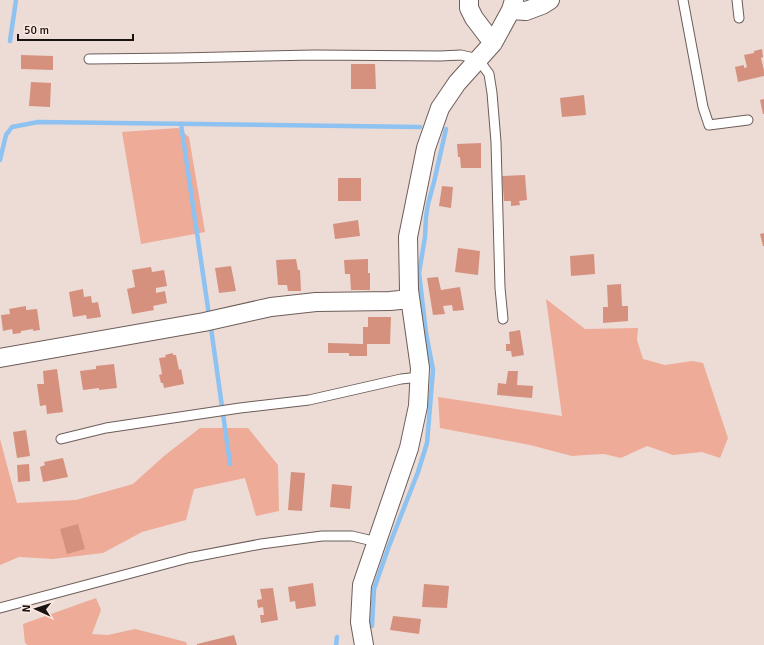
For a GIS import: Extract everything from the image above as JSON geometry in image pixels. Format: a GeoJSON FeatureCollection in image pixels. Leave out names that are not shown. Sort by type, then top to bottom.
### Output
{"type":"FeatureCollection","features":[{"type":"Feature","properties":{"kind":"street"},"geometry":{"type":"LineString","coordinates":[[470,0],[469,8],[474,18],[493,43]]}},
{"type":"Feature","properties":{"kind":"street"},"geometry":{"type":"LineString","coordinates":[[364,645],[360,622],[362,585],[409,448],[418,406],[420,368],[409,290],[408,237],[426,148],[440,108],[457,83],[493,43],[512,5],[526,10],[542,5],[550,0]]}},
{"type":"Feature","properties":{"kind":"street"},"geometry":{"type":"LineString","coordinates":[[0,358],[204,322],[271,307],[316,302],[390,301],[410,299]]}},
{"type":"Feature","properties":{"kind":"lane"},"geometry":{"type":"LineString","coordinates":[[683,0],[703,107],[709,125],[748,120]]}},
{"type":"Feature","properties":{"kind":"lane"},"geometry":{"type":"LineString","coordinates":[[737,0],[739,18]]}},
{"type":"Feature","properties":{"kind":"lane"},"geometry":{"type":"LineString","coordinates":[[89,59],[314,55],[461,55],[478,59],[489,74],[492,93],[496,142],[500,288],[503,319]]}},
{"type":"Feature","properties":{"kind":"lane"},"geometry":{"type":"LineString","coordinates":[[61,439],[106,428],[309,400],[401,379],[420,377]]}},
{"type":"Feature","properties":{"kind":"lane"},"geometry":{"type":"LineString","coordinates":[[0,608],[188,558],[261,544],[322,536],[352,536],[378,542]]}},
{"type":"Feature","properties":{"kind":"shaded area"},"geometry":{"type":"Polygon","coordinates":[[[178,128],[189,137],[205,232],[141,244],[122,132],[178,128]]]}},
{"type":"Feature","properties":{"kind":"shaded area"},"geometry":{"type":"Polygon","coordinates":[[[546,299],[585,329],[638,328],[637,340],[643,359],[665,365],[692,361],[703,363],[728,438],[720,458],[702,452],[673,455],[647,446],[621,458],[604,454],[572,456],[530,445],[440,428],[438,397],[562,416],[546,299]]]}},
{"type":"Feature","properties":{"kind":"shaded area"},"geometry":{"type":"Polygon","coordinates":[[[200,428],[248,428],[278,465],[279,511],[256,516],[245,478],[194,489],[186,520],[142,532],[103,553],[53,559],[19,557],[0,565],[0,439],[17,503],[76,500],[133,484],[164,456],[200,428]]]}},
{"type":"Feature","properties":{"kind":"shaded area"},"geometry":{"type":"Polygon","coordinates":[[[96,598],[101,610],[92,634],[108,635],[135,629],[186,642],[187,645],[28,645],[25,643],[23,624],[96,598]]]}},
{"type":"Feature","properties":{"kind":"building"},"geometry":{"type":"Polygon","coordinates":[[[762,49],[763,57],[761,58],[764,76],[738,82],[735,67],[744,65],[744,68],[747,67],[744,55],[754,53],[754,51],[762,49]]]}},
{"type":"Feature","properties":{"kind":"building"},"geometry":{"type":"Polygon","coordinates":[[[21,55],[53,56],[53,70],[21,69],[21,55]]]}},
{"type":"Feature","properties":{"kind":"building"},"geometry":{"type":"Polygon","coordinates":[[[351,64],[375,64],[376,89],[351,89],[351,64]]]}},
{"type":"Feature","properties":{"kind":"building"},"geometry":{"type":"Polygon","coordinates":[[[31,82],[51,83],[50,107],[29,106],[31,82]]]}},
{"type":"Feature","properties":{"kind":"building"},"geometry":{"type":"Polygon","coordinates":[[[584,95],[586,115],[562,117],[560,98],[584,95]]]}},
{"type":"Feature","properties":{"kind":"building"},"geometry":{"type":"Polygon","coordinates":[[[764,99],[764,114],[763,114],[760,100],[764,99]]]}},
{"type":"Feature","properties":{"kind":"building"},"geometry":{"type":"Polygon","coordinates":[[[481,143],[481,168],[461,168],[457,144],[481,143]]]}},
{"type":"Feature","properties":{"kind":"building"},"geometry":{"type":"Polygon","coordinates":[[[525,175],[527,200],[519,201],[520,205],[511,206],[511,201],[504,201],[502,176],[525,175]]]}},
{"type":"Feature","properties":{"kind":"building"},"geometry":{"type":"Polygon","coordinates":[[[338,178],[361,178],[361,201],[338,201],[338,178]]]}},
{"type":"Feature","properties":{"kind":"building"},"geometry":{"type":"Polygon","coordinates":[[[442,186],[453,187],[451,208],[439,206],[442,186]]]}},
{"type":"Feature","properties":{"kind":"building"},"geometry":{"type":"Polygon","coordinates":[[[358,220],[360,236],[335,239],[333,224],[358,220]]]}},
{"type":"Feature","properties":{"kind":"building"},"geometry":{"type":"Polygon","coordinates":[[[764,233],[764,246],[763,246],[760,234],[764,233]]]}},
{"type":"Feature","properties":{"kind":"building"},"geometry":{"type":"Polygon","coordinates":[[[458,248],[480,251],[478,275],[455,272],[458,248]]]}},
{"type":"Feature","properties":{"kind":"building"},"geometry":{"type":"Polygon","coordinates":[[[594,254],[595,274],[571,276],[570,256],[594,254]]]}},
{"type":"Feature","properties":{"kind":"building"},"geometry":{"type":"Polygon","coordinates":[[[296,259],[298,270],[300,270],[301,291],[288,291],[287,285],[278,285],[276,260],[296,259]]]}},
{"type":"Feature","properties":{"kind":"building"},"geometry":{"type":"Polygon","coordinates":[[[368,259],[370,290],[351,290],[350,274],[345,274],[344,260],[368,259]]]}},
{"type":"Feature","properties":{"kind":"building"},"geometry":{"type":"Polygon","coordinates":[[[231,266],[236,291],[219,293],[215,268],[231,266]]]}},
{"type":"Feature","properties":{"kind":"building"},"geometry":{"type":"Polygon","coordinates":[[[151,267],[152,272],[164,270],[167,286],[156,288],[156,293],[165,291],[167,303],[153,306],[154,310],[132,314],[127,289],[135,287],[132,270],[151,267]]]}},
{"type":"Feature","properties":{"kind":"building"},"geometry":{"type":"Polygon","coordinates":[[[438,277],[441,290],[460,287],[464,310],[453,311],[452,305],[443,306],[445,314],[433,315],[427,278],[438,277]]]}},
{"type":"Feature","properties":{"kind":"building"},"geometry":{"type":"Polygon","coordinates":[[[621,284],[622,306],[628,306],[628,321],[603,323],[603,307],[608,307],[607,285],[621,284]]]}},
{"type":"Feature","properties":{"kind":"building"},"geometry":{"type":"Polygon","coordinates":[[[83,289],[84,297],[91,296],[92,303],[98,302],[101,317],[87,319],[86,315],[73,317],[69,292],[83,289]]]}},
{"type":"Feature","properties":{"kind":"building"},"geometry":{"type":"Polygon","coordinates":[[[26,306],[26,310],[37,309],[40,330],[33,331],[33,329],[13,334],[12,329],[3,331],[1,315],[10,314],[9,309],[26,306]]]}},
{"type":"Feature","properties":{"kind":"building"},"geometry":{"type":"Polygon","coordinates":[[[368,317],[391,317],[390,344],[367,344],[367,356],[349,356],[349,353],[328,353],[328,343],[363,344],[363,327],[368,327],[368,317]]]}},
{"type":"Feature","properties":{"kind":"building"},"geometry":{"type":"Polygon","coordinates":[[[520,330],[524,355],[512,357],[511,351],[506,351],[506,344],[510,344],[509,332],[520,330]]]}},
{"type":"Feature","properties":{"kind":"building"},"geometry":{"type":"Polygon","coordinates":[[[173,353],[173,355],[176,355],[179,370],[181,369],[184,384],[164,388],[159,375],[162,374],[159,358],[166,357],[165,355],[173,353]]]}},
{"type":"Feature","properties":{"kind":"building"},"geometry":{"type":"Polygon","coordinates":[[[114,364],[117,388],[83,390],[80,371],[96,369],[96,366],[114,364]]]}},
{"type":"Feature","properties":{"kind":"building"},"geometry":{"type":"Polygon","coordinates":[[[57,369],[63,412],[47,414],[46,405],[40,406],[37,384],[44,384],[43,371],[57,369]]]}},
{"type":"Feature","properties":{"kind":"building"},"geometry":{"type":"Polygon","coordinates":[[[508,371],[518,371],[517,385],[533,386],[532,398],[497,395],[498,383],[506,384],[508,371]]]}},
{"type":"Feature","properties":{"kind":"building"},"geometry":{"type":"Polygon","coordinates":[[[26,430],[30,456],[17,458],[13,432],[26,430]]]}},
{"type":"Feature","properties":{"kind":"building"},"geometry":{"type":"Polygon","coordinates":[[[63,458],[68,477],[43,482],[40,467],[45,465],[44,462],[63,458]]]}},
{"type":"Feature","properties":{"kind":"building"},"geometry":{"type":"Polygon","coordinates":[[[29,464],[30,481],[18,482],[17,465],[29,464]]]}},
{"type":"Feature","properties":{"kind":"building"},"geometry":{"type":"Polygon","coordinates":[[[291,472],[305,473],[302,511],[288,510],[291,472]]]}},
{"type":"Feature","properties":{"kind":"building"},"geometry":{"type":"Polygon","coordinates":[[[332,484],[352,486],[350,509],[330,507],[332,484]]]}},
{"type":"Feature","properties":{"kind":"building"},"geometry":{"type":"Polygon","coordinates":[[[78,524],[85,549],[67,554],[60,529],[78,524]]]}},
{"type":"Feature","properties":{"kind":"building"},"geometry":{"type":"Polygon","coordinates":[[[313,583],[316,606],[296,609],[295,601],[290,602],[288,587],[313,583]]]}},
{"type":"Feature","properties":{"kind":"building"},"geometry":{"type":"Polygon","coordinates":[[[424,584],[449,586],[447,608],[422,607],[424,584]]]}},
{"type":"Feature","properties":{"kind":"building"},"geometry":{"type":"Polygon","coordinates":[[[273,588],[278,620],[261,623],[260,615],[264,615],[263,607],[258,608],[257,600],[262,599],[260,589],[273,588]]]}},
{"type":"Feature","properties":{"kind":"building"},"geometry":{"type":"Polygon","coordinates":[[[393,616],[421,619],[419,634],[390,630],[393,616]]]}},
{"type":"Feature","properties":{"kind":"building"},"geometry":{"type":"Polygon","coordinates":[[[234,635],[237,645],[197,645],[197,644],[234,635]]]}},
{"type":"Feature","properties":{"kind":"waterway"},"geometry":{"type":"LineString","coordinates":[[10,41],[16,0]]}},
{"type":"Feature","properties":{"kind":"waterway"},"geometry":{"type":"LineString","coordinates":[[0,160],[6,135],[12,127],[38,122],[420,127]]}},
{"type":"Feature","properties":{"kind":"waterway"},"geometry":{"type":"LineString","coordinates":[[181,124],[209,315]]}},
{"type":"Feature","properties":{"kind":"waterway"},"geometry":{"type":"LineString","coordinates":[[372,626],[374,589],[418,472],[427,443],[433,370],[426,333],[419,273],[425,237],[428,204],[446,129]]}},
{"type":"Feature","properties":{"kind":"waterway"},"geometry":{"type":"LineString","coordinates":[[211,328],[230,464]]}},
{"type":"Feature","properties":{"kind":"waterway"},"geometry":{"type":"LineString","coordinates":[[336,645],[337,637]]}}]}
